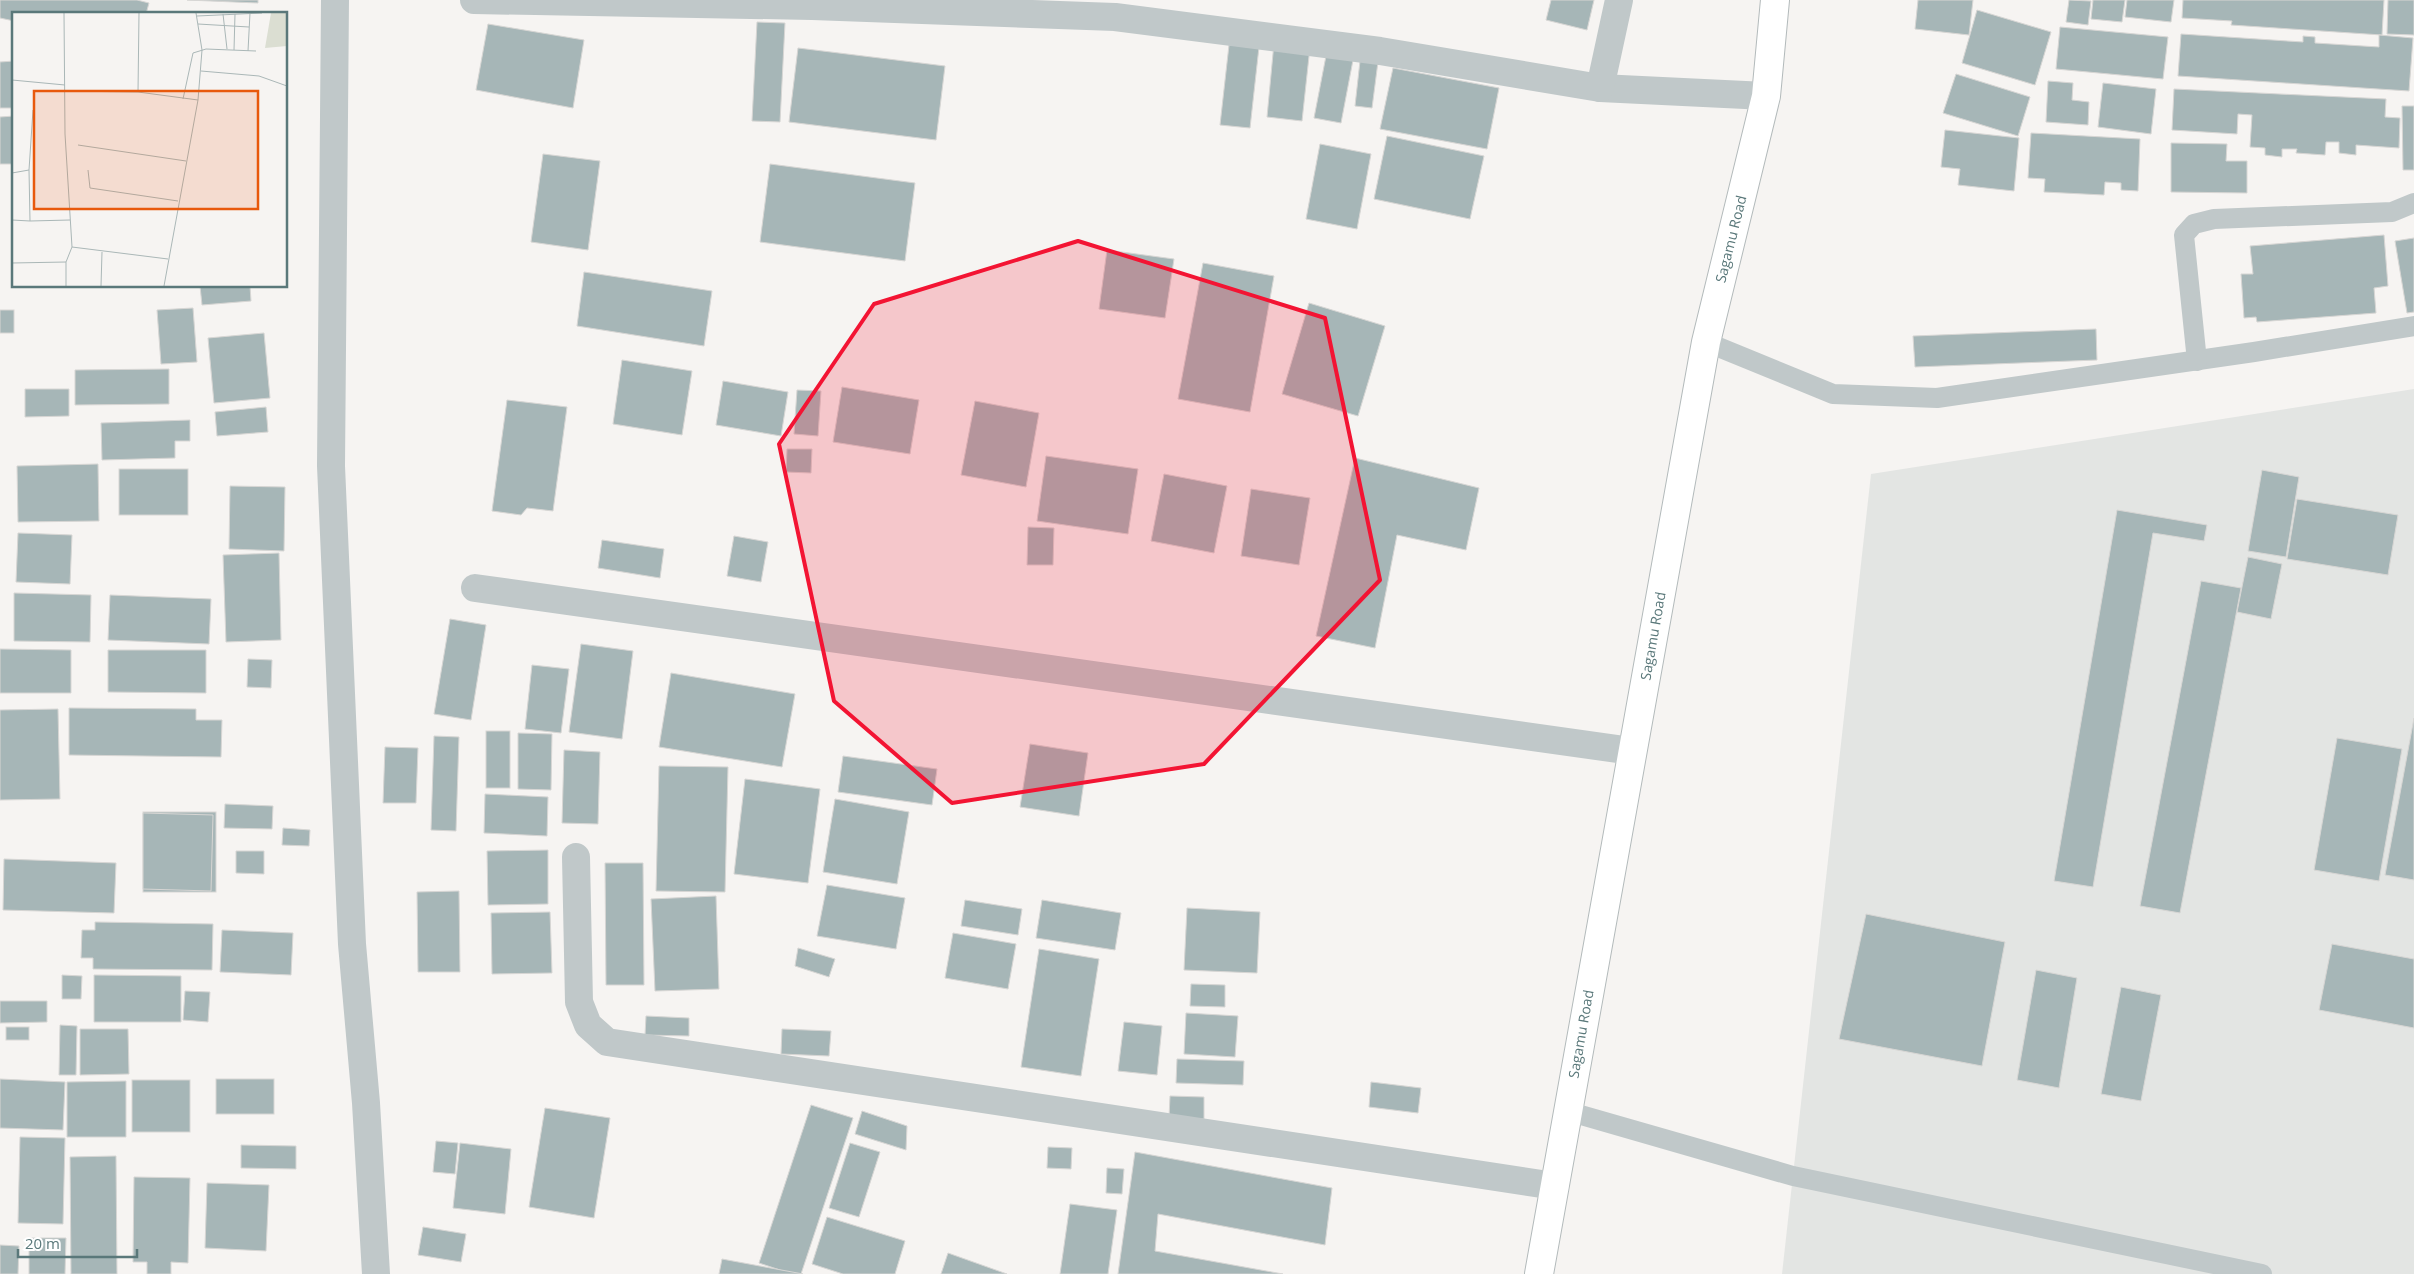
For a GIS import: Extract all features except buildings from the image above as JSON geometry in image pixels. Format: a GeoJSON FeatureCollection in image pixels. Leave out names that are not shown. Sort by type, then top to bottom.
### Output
{"type":"FeatureCollection","features":[{"type":"Feature","properties":{"kind":"highway","name":"Sagamu Road"},"geometry":{"type":"LineString","coordinates":[[1539,1274],[1706,342],[1766,96],[1774,0]]}},
{"type":"Feature","properties":{"kind":"street"},"geometry":{"type":"LineString","coordinates":[[335,0],[331,466],[352,944],[366,1103],[376,1274]]}},
{"type":"Feature","properties":{"kind":"street"},"geometry":{"type":"LineString","coordinates":[[474,0],[1115,9],[1600,88],[1766,96]]}},
{"type":"Feature","properties":{"kind":"street"},"geometry":{"type":"LineString","coordinates":[[1600,88],[1619,0]]}},
{"type":"Feature","properties":{"kind":"street"},"geometry":{"type":"LineString","coordinates":[[475,588],[1632,751]]}},
{"type":"Feature","properties":{"kind":"street"},"geometry":{"type":"LineString","coordinates":[[576,856],[579,1002],[588,1025],[607,1042],[1554,1186]]}},
{"type":"Feature","properties":{"kind":"lane"},"geometry":{"type":"LineString","coordinates":[[2197,361],[2184,235],[2194,224],[2214,219],[2392,212],[2414,203]]}},
{"type":"Feature","properties":{"kind":"lane"},"geometry":{"type":"LineString","coordinates":[[1706,342],[1833,394],[1937,398],[2197,361],[2414,326]]}},
{"type":"Feature","properties":{"kind":"lane"},"geometry":{"type":"LineString","coordinates":[[1567,1110],[1793,1176],[2262,1274]]}},
{"type":"Feature","properties":{"kind":"highlighted area"},"geometry":{"type":"Polygon","coordinates":[[[1078,241],[1325,318],[1380,580],[1204,764],[952,803],[834,701],[779,444],[874,304],[1078,241]]]}},
{"type":"Feature","properties":{"kind":"shaded area"},"geometry":{"type":"Polygon","coordinates":[[[2414,389],[2414,1274],[1782,1274],[1871,474],[2414,389]]]}}]}
